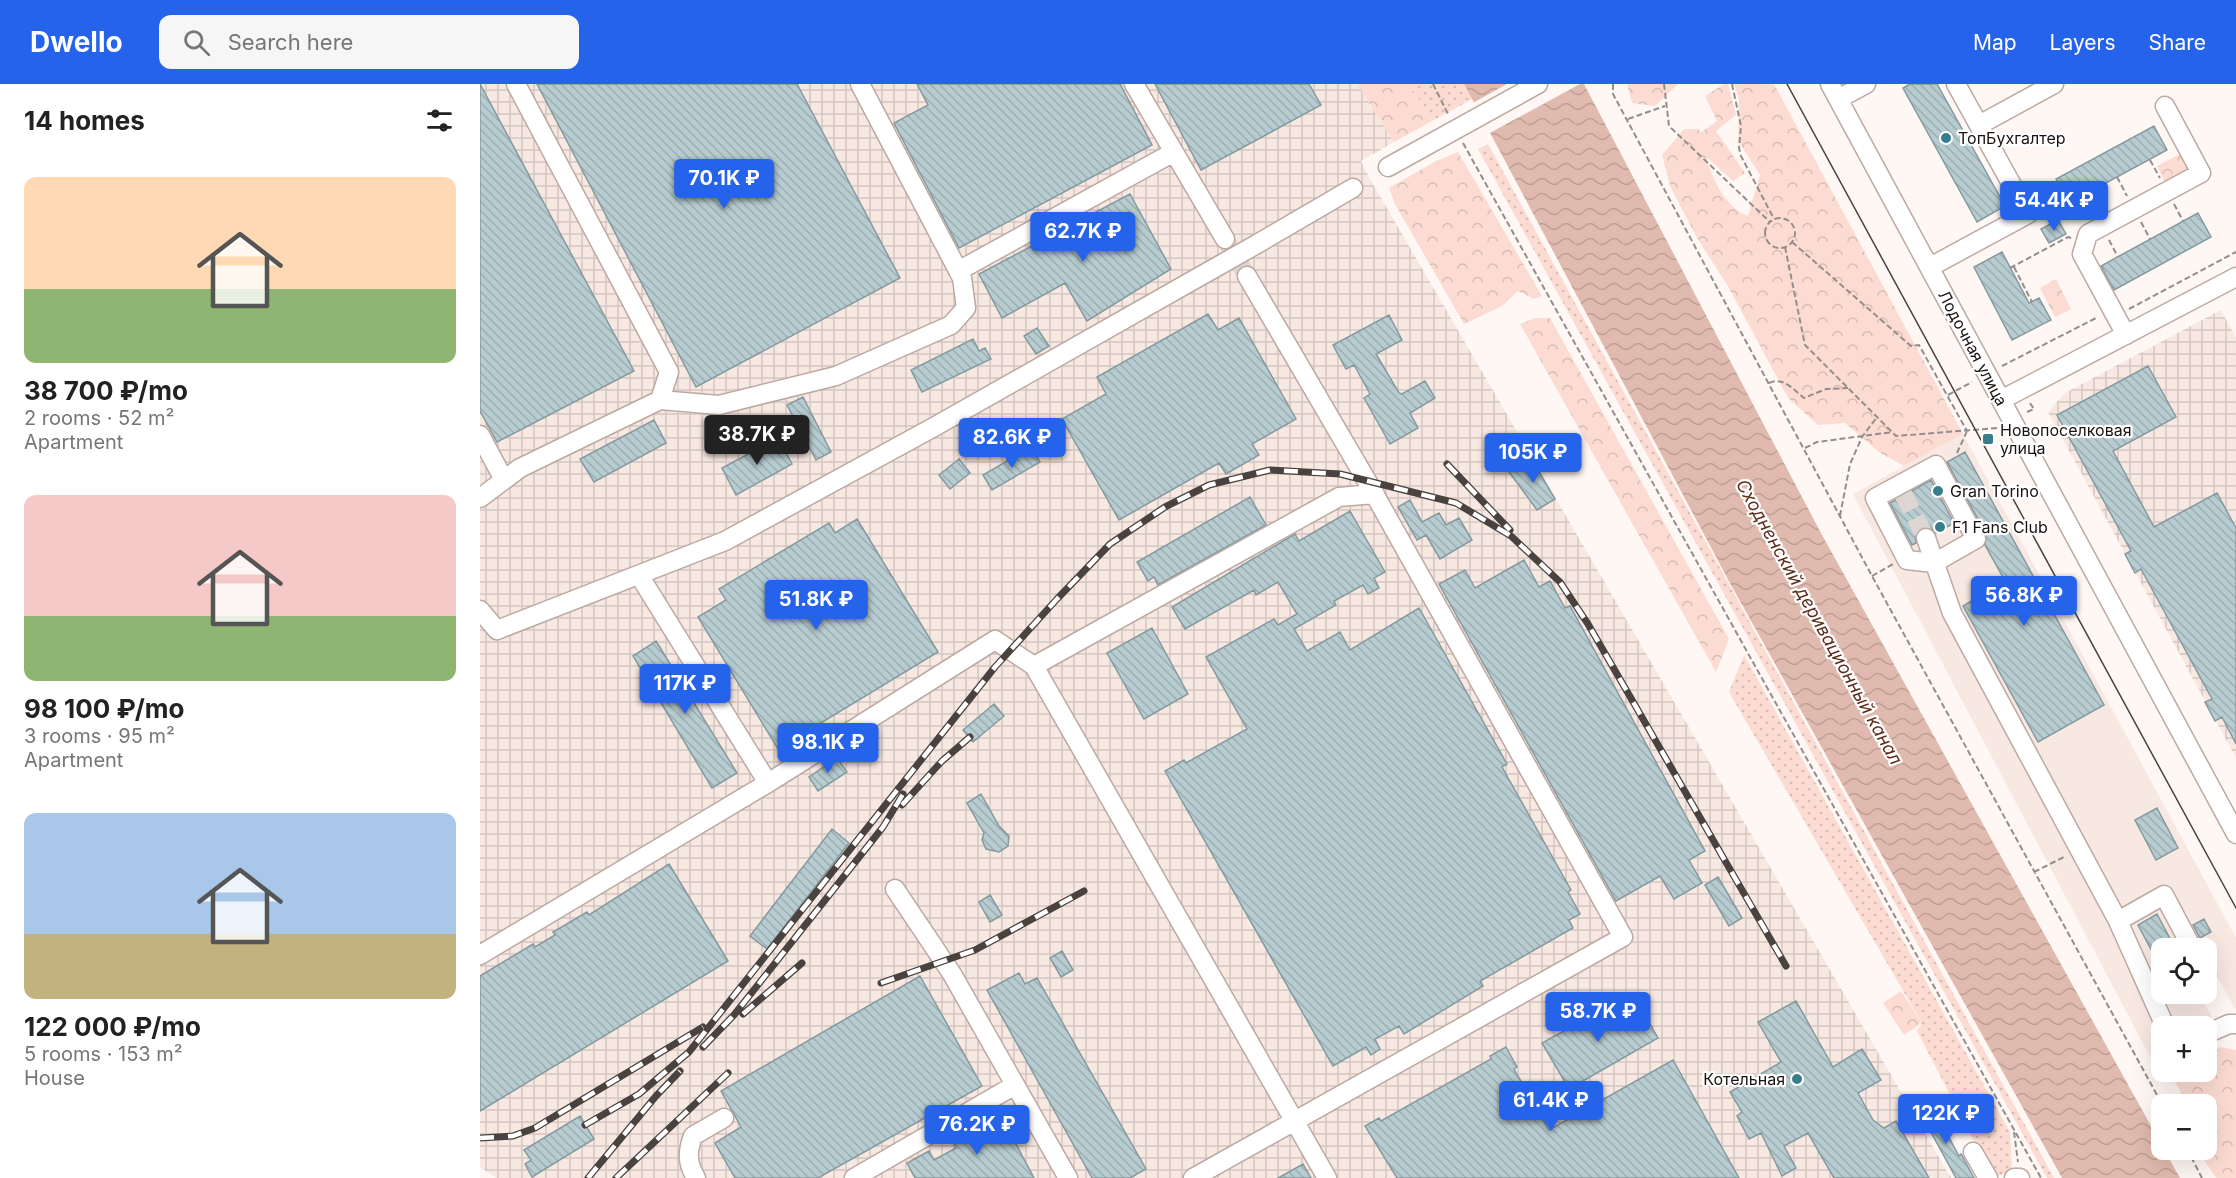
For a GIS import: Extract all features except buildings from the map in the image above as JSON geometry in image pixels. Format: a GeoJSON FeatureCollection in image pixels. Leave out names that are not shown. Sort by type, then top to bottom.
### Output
{"type":"FeatureCollection","features":[{"type":"Feature","properties":{"kind":"street"},"geometry":{"type":"LineString","coordinates":[[516,84],[669,372],[660,400]]}},
{"type":"Feature","properties":{"kind":"street"},"geometry":{"type":"LineString","coordinates":[[480,498],[520,468],[660,400],[719,405],[836,376],[951,325],[966,308],[962,278],[860,84]]}},
{"type":"Feature","properties":{"kind":"street"},"geometry":{"type":"LineString","coordinates":[[1134,84],[1226,239]]}},
{"type":"Feature","properties":{"kind":"street"},"geometry":{"type":"LineString","coordinates":[[1388,167],[1461,133],[1538,84]]}},
{"type":"Feature","properties":{"kind":"street"},"geometry":{"type":"LineString","coordinates":[[1834,92],[1866,84]]}},
{"type":"Feature","properties":{"kind":"street"},"geometry":{"type":"LineString","coordinates":[[1930,267],[2028,214],[1956,84]]}},
{"type":"Feature","properties":{"kind":"street"},"geometry":{"type":"LineString","coordinates":[[1979,125],[2054,84]]}},
{"type":"Feature","properties":{"kind":"street","name":"Лодочная улица"},"geometry":{"type":"LineString","coordinates":[[1834,92],[2236,834]]}},
{"type":"Feature","properties":{"kind":"street"},"geometry":{"type":"LineString","coordinates":[[2126,335],[2082,254],[2088,234],[2201,173],[2165,106]]}},
{"type":"Feature","properties":{"kind":"street"},"geometry":{"type":"LineString","coordinates":[[958,271],[1174,152]]}},
{"type":"Feature","properties":{"kind":"street"},"geometry":{"type":"LineString","coordinates":[[480,610],[497,630],[725,541],[934,427],[1353,188]]}},
{"type":"Feature","properties":{"kind":"street"},"geometry":{"type":"LineString","coordinates":[[1193,1178],[1623,937],[1375,494],[1247,276]]}},
{"type":"Feature","properties":{"kind":"street"},"geometry":{"type":"LineString","coordinates":[[2001,400],[2236,276]]}},
{"type":"Feature","properties":{"kind":"street"},"geometry":{"type":"LineString","coordinates":[[480,435],[504,480]]}},
{"type":"Feature","properties":{"kind":"street"},"geometry":{"type":"LineString","coordinates":[[1936,465],[1976,539],[1934,563],[1907,560],[1875,498],[1900,490],[1936,465]]}},
{"type":"Feature","properties":{"kind":"street"},"geometry":{"type":"LineString","coordinates":[[1034,666],[1339,497],[1375,494]]}},
{"type":"Feature","properties":{"kind":"street"},"geometry":{"type":"LineString","coordinates":[[1926,538],[1952,613],[2118,921],[2161,1016]]}},
{"type":"Feature","properties":{"kind":"street"},"geometry":{"type":"LineString","coordinates":[[639,575],[768,783]]}},
{"type":"Feature","properties":{"kind":"street"},"geometry":{"type":"LineString","coordinates":[[480,955],[768,783],[995,640],[1034,666],[1328,1178]]}},
{"type":"Feature","properties":{"kind":"street"},"geometry":{"type":"LineString","coordinates":[[895,889],[952,974],[1068,1178]]}},
{"type":"Feature","properties":{"kind":"street"},"geometry":{"type":"LineString","coordinates":[[2118,921],[2164,895],[2187,938]]}},
{"type":"Feature","properties":{"kind":"street"},"geometry":{"type":"LineString","coordinates":[[2217,1029],[2229,1024],[2236,1024]]}},
{"type":"Feature","properties":{"kind":"street"},"geometry":{"type":"LineString","coordinates":[[855,1178],[1015,1085]]}},
{"type":"Feature","properties":{"kind":"street"},"geometry":{"type":"LineString","coordinates":[[696,1178],[690,1167],[687,1151],[693,1136],[724,1118]]}},
{"type":"Feature","properties":{"kind":"street"},"geometry":{"type":"LineString","coordinates":[[1973,1152],[1988,1178]]}},
{"type":"Feature","properties":{"kind":"path"},"geometry":{"type":"LineString","coordinates":[[1433,84],[2041,1178]]}},
{"type":"Feature","properties":{"kind":"path"},"geometry":{"type":"LineString","coordinates":[[1613,84],[1613,94],[1872,576],[2156,1094]]}},
{"type":"Feature","properties":{"kind":"path"},"geometry":{"type":"LineString","coordinates":[[1664,84],[1669,126],[1772,220]]}},
{"type":"Feature","properties":{"kind":"path"},"geometry":{"type":"LineString","coordinates":[[1732,84],[1741,126],[1739,148],[1741,156],[1772,220]]}},
{"type":"Feature","properties":{"kind":"path"},"geometry":{"type":"LineString","coordinates":[[1627,119],[1665,106]]}},
{"type":"Feature","properties":{"kind":"path"},"geometry":{"type":"LineString","coordinates":[[2010,181],[2026,180],[2048,195],[2061,210],[2086,197]]}},
{"type":"Feature","properties":{"kind":"path"},"geometry":{"type":"LineString","coordinates":[[1782,218],[1791,223],[1795,232],[1792,242],[1785,247],[1775,247],[1767,241],[1765,231],[1772,220],[1782,218]]}},
{"type":"Feature","properties":{"kind":"path"},"geometry":{"type":"LineString","coordinates":[[2032,302],[2012,267],[2068,237],[2085,243]]}},
{"type":"Feature","properties":{"kind":"path"},"geometry":{"type":"LineString","coordinates":[[1792,242],[1911,346],[1919,345],[1967,430]]}},
{"type":"Feature","properties":{"kind":"path"},"geometry":{"type":"LineString","coordinates":[[1785,247],[1805,345],[1896,436],[1998,428]]}},
{"type":"Feature","properties":{"kind":"path"},"geometry":{"type":"LineString","coordinates":[[1999,368],[2113,310],[2126,311],[2236,252]]}},
{"type":"Feature","properties":{"kind":"path"},"geometry":{"type":"LineString","coordinates":[[1946,395],[1977,379]]}},
{"type":"Feature","properties":{"kind":"path"},"geometry":{"type":"LineString","coordinates":[[1769,383],[1776,380],[1782,381],[1804,398],[1826,389],[1848,388]]}},
{"type":"Feature","properties":{"kind":"path"},"geometry":{"type":"LineString","coordinates":[[2022,415],[2034,409]]}},
{"type":"Feature","properties":{"kind":"path"},"geometry":{"type":"LineString","coordinates":[[1840,516],[1850,464],[1862,437],[1877,417]]}},
{"type":"Feature","properties":{"kind":"path"},"geometry":{"type":"LineString","coordinates":[[1957,453],[1967,430]]}},
{"type":"Feature","properties":{"kind":"path"},"geometry":{"type":"LineString","coordinates":[[1804,448],[1816,442],[1893,432]]}},
{"type":"Feature","properties":{"kind":"path"},"geometry":{"type":"LineString","coordinates":[[1872,576],[1896,562]]}},
{"type":"Feature","properties":{"kind":"path"},"geometry":{"type":"LineString","coordinates":[[2034,872],[2080,849]]}},
{"type":"Feature","properties":{"kind":"path"},"geometry":{"type":"LineString","coordinates":[[2014,1128],[2018,1178]]}},
{"type":"Feature","properties":{"kind":"path"},"geometry":{"type":"LineString","coordinates":[[2193,1160],[2202,1178]]}},
{"type":"Feature","properties":{"kind":"shaded area"},"geometry":{"type":"Polygon","coordinates":[[[480,84],[1357,84],[1394,142],[1361,161],[1370,179],[1951,1178],[496,1178],[480,1167],[480,84]]]}},
{"type":"Feature","properties":{"kind":"shaded area"},"geometry":{"type":"Polygon","coordinates":[[[2221,310],[2236,338],[2236,758],[2048,412],[2065,393],[2221,310]]]}},
{"type":"Feature","properties":{"kind":"shaded area"},"geometry":{"type":"Polygon","coordinates":[[[1963,434],[2236,938],[2236,1011],[2217,976],[2217,938],[2151,938],[2151,1004],[2205,1004],[2211,1016],[2151,1016],[2151,1059],[1853,494],[1963,434]]]}},
{"type":"Feature","properties":{"kind":"green space"},"geometry":{"type":"Polygon","coordinates":[[[1357,84],[1409,84],[1432,121],[1394,142],[1357,84]]]}},
{"type":"Feature","properties":{"kind":"green space"},"geometry":{"type":"Polygon","coordinates":[[[1409,84],[1464,84],[1472,99],[1432,121],[1409,84]]]}},
{"type":"Feature","properties":{"kind":"green space"},"geometry":{"type":"Polygon","coordinates":[[[1627,84],[1678,84],[1655,106],[1632,103],[1627,84]]]}},
{"type":"Feature","properties":{"kind":"green space"},"geometry":{"type":"Polygon","coordinates":[[[1724,84],[1728,84],[1736,115],[1716,131],[1745,173],[1733,181],[1706,157],[1721,192],[1734,207],[1748,216],[1760,175],[1738,141],[1739,99],[1734,84],[1774,84],[1963,434],[1904,466],[1879,452],[1845,423],[1818,425],[1788,398],[1729,288],[1696,236],[1670,186],[1662,155],[1684,129],[1699,129],[1700,133],[1717,121],[1705,96],[1724,84]]]}},
{"type":"Feature","properties":{"kind":"green space"},"geometry":{"type":"Polygon","coordinates":[[[1488,144],[2054,1178],[2047,1178],[1478,149],[1488,144]]]}},
{"type":"Feature","properties":{"kind":"green space"},"geometry":{"type":"Polygon","coordinates":[[[1458,152],[1542,296],[1534,299],[1518,291],[1502,306],[1464,324],[1395,204],[1389,188],[1436,161],[1458,152]]]}},
{"type":"Feature","properties":{"kind":"green space"},"geometry":{"type":"Polygon","coordinates":[[[2182,153],[2191,171],[2166,184],[2157,166],[2182,153]]]}},
{"type":"Feature","properties":{"kind":"green space"},"geometry":{"type":"Polygon","coordinates":[[[2056,279],[2071,309],[2055,317],[2040,288],[2056,279]]]}},
{"type":"Feature","properties":{"kind":"green space"},"geometry":{"type":"Polygon","coordinates":[[[1535,318],[1550,318],[1729,639],[1716,672],[1520,324],[1535,318]]]}},
{"type":"Feature","properties":{"kind":"green space"},"geometry":{"type":"Polygon","coordinates":[[[1744,655],[2010,1132],[2012,1171],[1998,1176],[1988,1168],[1917,1031],[1922,1023],[1729,692],[1744,655]]]}},
{"type":"Feature","properties":{"kind":"green space"},"geometry":{"type":"Polygon","coordinates":[[[1901,991],[1922,1023],[1904,1035],[1883,1003],[1901,991]]]}},
{"type":"Feature","properties":{"kind":"green space"},"geometry":{"type":"Polygon","coordinates":[[[2220,1047],[2236,1050],[2236,1178],[2216,1178],[2204,1160],[2217,1160],[2217,1094],[2181,1094],[2175,1082],[2217,1082],[2217,1049],[2220,1047]]]}},
{"type":"Feature","properties":{"kind":"water","name":"Сходненский деривационный канал"},"geometry":{"type":"Polygon","coordinates":[[[1464,84],[1584,84],[1822,535],[2151,1126],[2151,1160],[2170,1160],[2180,1178],[2062,1178],[1731,585],[1464,84]]]}},
{"type":"Feature","properties":{"kind":"pier"},"geometry":{"type":"Polygon","coordinates":[[[1507,84],[1580,84],[1488,134],[1471,104],[1507,84]]]}},
{"type":"Feature","properties":{"kind":"tunnel"},"geometry":{"type":"LineString","coordinates":[[1225,239],[1247,276]]}},
{"type":"Feature","properties":{"kind":"tunnel"},"geometry":{"type":"LineString","coordinates":[[1903,494],[1926,538]]}},
{"type":"Feature","properties":{"kind":"tram line"},"geometry":{"type":"LineString","coordinates":[[1787,84],[2236,908]]}},
{"type":"Feature","properties":{"kind":"railway"},"geometry":{"type":"LineString","coordinates":[[1447,464],[1510,530]]}},
{"type":"Feature","properties":{"kind":"railway"},"geometry":{"type":"LineString","coordinates":[[585,1125],[639,1094],[689,1052],[995,667],[1110,544],[1165,507],[1209,485],[1270,470],[1340,474],[1456,503],[1511,536],[1560,582],[1588,624],[1786,966]]}},
{"type":"Feature","properties":{"kind":"railway"},"geometry":{"type":"LineString","coordinates":[[902,805],[942,761],[970,737]]}},
{"type":"Feature","properties":{"kind":"railway"},"geometry":{"type":"LineString","coordinates":[[703,1047],[734,1015],[883,827],[903,794]]}},
{"type":"Feature","properties":{"kind":"railway"},"geometry":{"type":"LineString","coordinates":[[881,983],[975,950],[1084,891]]}},
{"type":"Feature","properties":{"kind":"railway"},"geometry":{"type":"LineString","coordinates":[[743,1014],[802,963]]}},
{"type":"Feature","properties":{"kind":"railway"},"geometry":{"type":"LineString","coordinates":[[480,1138],[513,1136],[535,1128],[703,1027]]}},
{"type":"Feature","properties":{"kind":"railway"},"geometry":{"type":"LineString","coordinates":[[588,1178],[656,1096],[680,1071]]}},
{"type":"Feature","properties":{"kind":"railway"},"geometry":{"type":"LineString","coordinates":[[616,1178],[728,1073]]}},
{"type":"Feature","properties":{"kind":"place","name":"ТопБухгалтер"},"geometry":{"type":"Point","coordinates":[1946,138]}},
{"type":"Feature","properties":{"kind":"place","name":"Новопоселковая улица"},"geometry":{"type":"Point","coordinates":[1988,439]}},
{"type":"Feature","properties":{"kind":"place","name":"Gran Torino"},"geometry":{"type":"Point","coordinates":[1938,491]}},
{"type":"Feature","properties":{"kind":"place","name":"F1 Fans Club"},"geometry":{"type":"Point","coordinates":[1940,527]}},
{"type":"Feature","properties":{"kind":"place","name":"Котельная"},"geometry":{"type":"Point","coordinates":[1797,1079]}}]}
